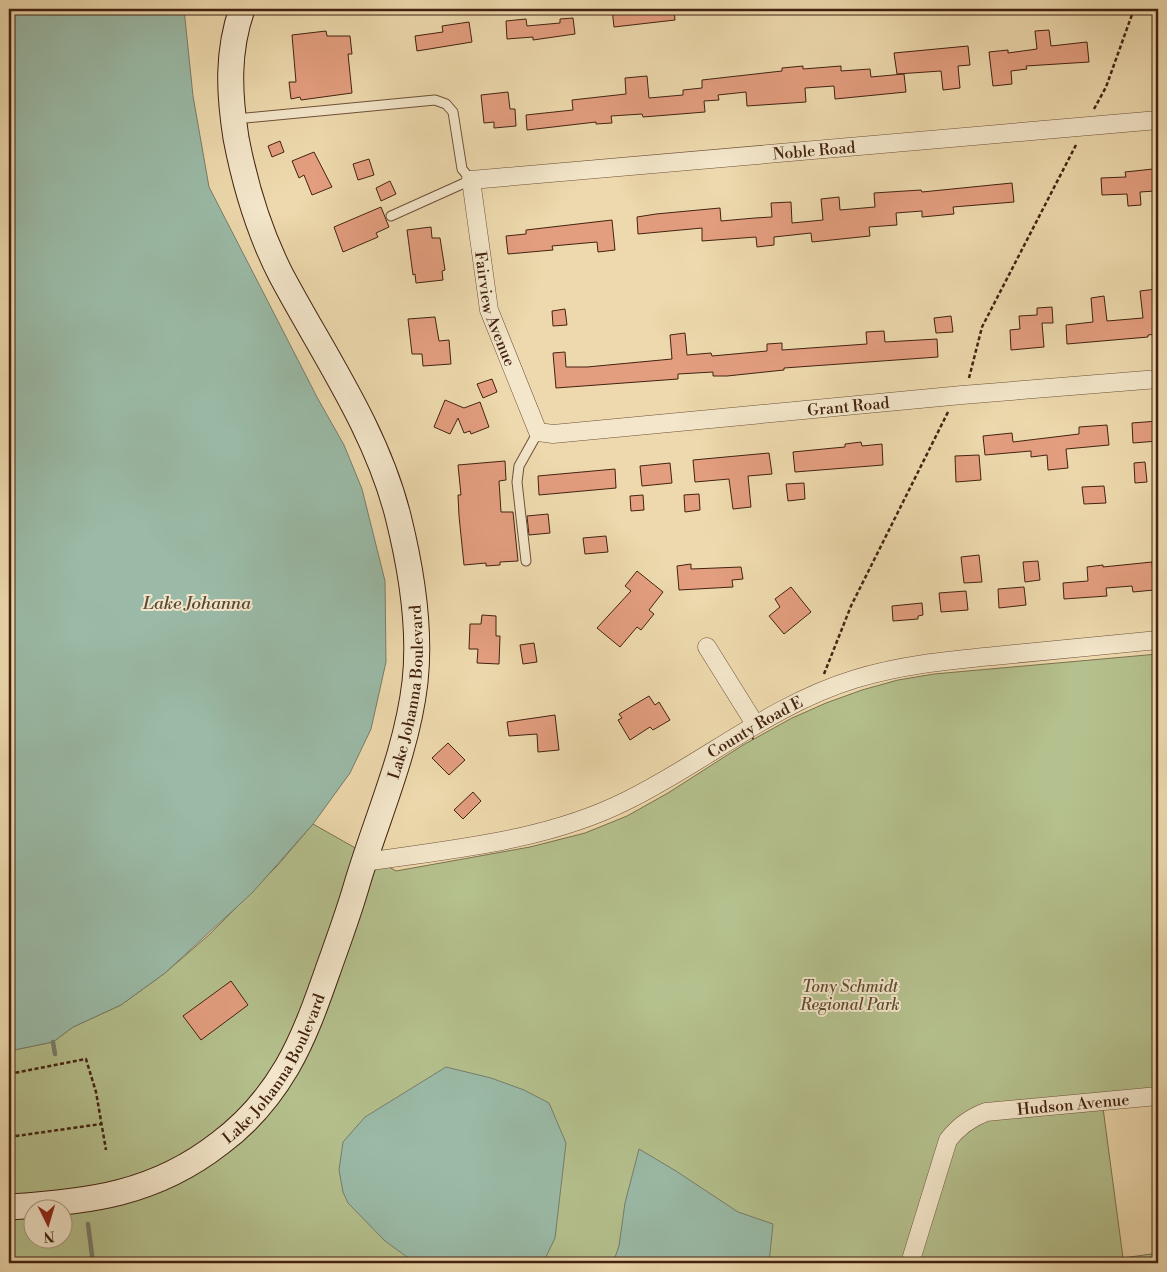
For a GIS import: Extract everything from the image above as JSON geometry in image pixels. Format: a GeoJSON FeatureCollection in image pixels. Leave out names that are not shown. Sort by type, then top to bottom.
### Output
{"type":"FeatureCollection","features":[{"type":"Feature","properties":{"kind":"street","name":"Lake Johanna Boulevard"},"geometry":{"type":"LineString","coordinates":[[9,1207],[73,1203],[133,1190],[193,1163],[223,1141],[269,1095],[282,1075],[314,1011],[365,862],[410,718],[416,678],[413,602],[404,543],[387,479],[371,438],[280,273],[261,232],[248,190],[233,120],[230,58],[234,30],[242,9]]}},
{"type":"Feature","properties":{"kind":"street","name":"Noble Road"},"geometry":{"type":"LineString","coordinates":[[471,180],[1158,120]]}},
{"type":"Feature","properties":{"kind":"street","name":"Fairview Avenue"},"geometry":{"type":"LineString","coordinates":[[471,180],[489,310],[538,432]]}},
{"type":"Feature","properties":{"kind":"street","name":"Grant Road"},"geometry":{"type":"LineString","coordinates":[[538,432],[553,434],[962,395],[1158,379]]}},
{"type":"Feature","properties":{"kind":"street","name":"County Road E"},"geometry":{"type":"LineString","coordinates":[[365,862],[508,838],[550,829],[590,817],[626,801],[755,724],[817,693],[854,679],[921,663],[1158,640]]}},
{"type":"Feature","properties":{"kind":"street"},"geometry":{"type":"LineString","coordinates":[[707,647],[755,724]]}},
{"type":"Feature","properties":{"kind":"street","name":"Hudson Avenue"},"geometry":{"type":"LineString","coordinates":[[910,1263],[948,1140],[963,1124],[986,1112],[1158,1096]]}},
{"type":"Feature","properties":{"kind":"lane"},"geometry":{"type":"LineString","coordinates":[[233,120],[435,100],[446,104],[453,112],[462,169],[471,180],[391,216]]}},
{"type":"Feature","properties":{"kind":"lane"},"geometry":{"type":"LineString","coordinates":[[526,561],[517,482],[519,466],[538,432]]}},
{"type":"Feature","properties":{"kind":"path"},"geometry":{"type":"LineString","coordinates":[[817,693],[851,606],[889,535],[940,428],[948,413],[962,395],[972,371],[982,327],[1106,87],[1134,9]]}},
{"type":"Feature","properties":{"kind":"path"},"geometry":{"type":"LineString","coordinates":[[9,1074],[86,1058],[96,1092],[106,1150]]}},
{"type":"Feature","properties":{"kind":"path"},"geometry":{"type":"LineString","coordinates":[[9,1137],[101,1124]]}},
{"type":"Feature","properties":{"kind":"green space","name":"Tony Schmidt Regional Park"},"geometry":{"type":"Polygon","coordinates":[[[1158,654],[1158,1088],[1101,1093],[1123,1258],[1158,1253],[1158,1263],[9,1263],[9,1051],[53,1042],[73,1027],[121,1005],[165,973],[210,934],[277,866],[313,824],[396,871],[530,847],[585,833],[627,816],[668,793],[743,745],[792,718],[862,690],[898,680],[934,674],[1158,654]]]}},
{"type":"Feature","properties":{"kind":"water","name":"Lake Johanna"},"geometry":{"type":"Polygon","coordinates":[[[9,9],[184,9],[193,96],[209,187],[318,399],[344,445],[362,489],[385,581],[386,662],[371,729],[350,773],[313,824],[252,893],[165,973],[121,1005],[73,1027],[53,1042],[9,1051],[9,9]]]}},
{"type":"Feature","properties":{"kind":"water"},"geometry":{"type":"Polygon","coordinates":[[[446,1067],[491,1078],[524,1090],[549,1103],[566,1143],[555,1238],[545,1259],[540,1263],[426,1263],[407,1257],[385,1241],[348,1203],[343,1192],[339,1170],[343,1142],[365,1117],[446,1067]]]}},
{"type":"Feature","properties":{"kind":"water"},"geometry":{"type":"Polygon","coordinates":[[[639,1149],[738,1212],[773,1224],[769,1263],[613,1263],[619,1246],[625,1203],[639,1149]]]}},
{"type":"Feature","properties":{"kind":"building"},"geometry":{"type":"Polygon","coordinates":[[[612,9],[674,9],[675,20],[614,27],[612,9]]]}},
{"type":"Feature","properties":{"kind":"building"},"geometry":{"type":"Polygon","coordinates":[[[573,18],[575,34],[533,40],[533,37],[507,39],[506,21],[526,19],[527,26],[560,23],[560,19],[573,18]]]}},
{"type":"Feature","properties":{"kind":"building"},"geometry":{"type":"Polygon","coordinates":[[[469,22],[472,42],[417,51],[415,36],[443,32],[442,26],[469,22]]]}},
{"type":"Feature","properties":{"kind":"building"},"geometry":{"type":"Polygon","coordinates":[[[1049,30],[1051,46],[1087,42],[1089,62],[1026,66],[1027,69],[1011,71],[1012,84],[993,86],[989,52],[1008,50],[1008,53],[1037,49],[1035,31],[1049,30]]]}},
{"type":"Feature","properties":{"kind":"building"},"geometry":{"type":"Polygon","coordinates":[[[326,31],[327,36],[350,36],[352,54],[348,54],[352,93],[301,100],[300,97],[291,99],[289,82],[296,82],[292,35],[326,31]]]}},
{"type":"Feature","properties":{"kind":"building"},"geometry":{"type":"Polygon","coordinates":[[[968,46],[970,65],[958,66],[960,88],[943,90],[941,71],[897,74],[894,53],[968,46]]]}},
{"type":"Feature","properties":{"kind":"building"},"geometry":{"type":"Polygon","coordinates":[[[803,66],[803,69],[841,66],[841,71],[870,69],[871,77],[904,74],[906,92],[835,99],[834,86],[805,88],[806,102],[747,106],[746,92],[718,95],[719,100],[704,101],[705,112],[643,117],[642,114],[611,116],[612,123],[596,124],[596,122],[527,130],[526,115],[573,110],[572,100],[626,94],[625,78],[647,76],[649,98],[683,95],[683,90],[702,88],[702,80],[782,71],[782,68],[803,66]]]}},
{"type":"Feature","properties":{"kind":"building"},"geometry":{"type":"Polygon","coordinates":[[[508,92],[510,109],[515,109],[516,126],[494,128],[494,122],[484,123],[481,95],[508,92]]]}},
{"type":"Feature","properties":{"kind":"building"},"geometry":{"type":"Polygon","coordinates":[[[280,141],[284,152],[272,157],[268,146],[280,141]]]}},
{"type":"Feature","properties":{"kind":"building"},"geometry":{"type":"Polygon","coordinates":[[[314,152],[332,187],[312,195],[304,175],[299,178],[292,161],[314,152]]]}},
{"type":"Feature","properties":{"kind":"building"},"geometry":{"type":"Polygon","coordinates":[[[369,159],[374,175],[358,180],[353,164],[369,159]]]}},
{"type":"Feature","properties":{"kind":"building"},"geometry":{"type":"Polygon","coordinates":[[[1153,169],[1155,191],[1140,192],[1141,205],[1128,206],[1127,194],[1102,195],[1101,178],[1126,177],[1125,172],[1153,169]]]}},
{"type":"Feature","properties":{"kind":"building"},"geometry":{"type":"Polygon","coordinates":[[[390,181],[396,194],[381,201],[376,188],[390,181]]]}},
{"type":"Feature","properties":{"kind":"building"},"geometry":{"type":"Polygon","coordinates":[[[1012,183],[1014,202],[953,207],[954,214],[922,217],[922,211],[896,213],[897,225],[869,227],[870,236],[812,242],[811,233],[774,237],[774,245],[757,247],[756,237],[702,241],[702,228],[638,234],[637,217],[656,214],[720,208],[721,221],[772,217],[771,203],[791,202],[792,223],[823,220],[821,199],[839,197],[840,210],[875,207],[874,193],[921,190],[922,192],[1012,183]]]}},
{"type":"Feature","properties":{"kind":"building"},"geometry":{"type":"Polygon","coordinates":[[[381,207],[389,227],[376,233],[378,237],[343,252],[334,227],[381,207]]]}},
{"type":"Feature","properties":{"kind":"building"},"geometry":{"type":"Polygon","coordinates":[[[612,220],[615,250],[598,252],[597,242],[552,246],[553,250],[508,254],[506,236],[526,234],[526,230],[612,220]]]}},
{"type":"Feature","properties":{"kind":"building"},"geometry":{"type":"Polygon","coordinates":[[[431,227],[432,238],[440,238],[445,270],[442,271],[443,280],[416,283],[415,274],[413,275],[407,230],[431,227]]]}},
{"type":"Feature","properties":{"kind":"building"},"geometry":{"type":"Polygon","coordinates":[[[1157,289],[1158,307],[1154,308],[1156,334],[1148,335],[1148,337],[1067,344],[1066,325],[1093,322],[1091,298],[1104,296],[1107,321],[1143,318],[1140,291],[1157,289]]]}},
{"type":"Feature","properties":{"kind":"building"},"geometry":{"type":"Polygon","coordinates":[[[1052,307],[1053,323],[1042,323],[1044,347],[1011,350],[1010,330],[1020,329],[1019,316],[1037,315],[1037,308],[1052,307]]]}},
{"type":"Feature","properties":{"kind":"building"},"geometry":{"type":"Polygon","coordinates":[[[565,309],[567,325],[553,326],[552,311],[565,309]]]}},
{"type":"Feature","properties":{"kind":"building"},"geometry":{"type":"Polygon","coordinates":[[[951,316],[953,332],[936,333],[934,318],[951,316]]]}},
{"type":"Feature","properties":{"kind":"building"},"geometry":{"type":"Polygon","coordinates":[[[435,317],[439,341],[449,340],[451,364],[423,366],[422,354],[412,354],[408,319],[435,317]]]}},
{"type":"Feature","properties":{"kind":"building"},"geometry":{"type":"Polygon","coordinates":[[[884,331],[885,342],[937,339],[938,357],[784,368],[784,370],[727,376],[713,376],[713,372],[678,374],[678,379],[556,388],[553,353],[565,352],[566,367],[587,367],[672,359],[670,335],[685,333],[687,355],[711,353],[712,356],[767,351],[767,344],[782,343],[782,350],[867,344],[866,332],[884,331]]]}},
{"type":"Feature","properties":{"kind":"building"},"geometry":{"type":"Polygon","coordinates":[[[492,379],[497,392],[483,398],[477,384],[492,379]]]}},
{"type":"Feature","properties":{"kind":"building"},"geometry":{"type":"Polygon","coordinates":[[[445,400],[464,408],[480,402],[489,427],[471,434],[470,431],[464,433],[458,418],[450,434],[434,427],[445,400]]]}},
{"type":"Feature","properties":{"kind":"building"},"geometry":{"type":"Polygon","coordinates":[[[1158,421],[1158,441],[1133,443],[1132,423],[1158,421]]]}},
{"type":"Feature","properties":{"kind":"building"},"geometry":{"type":"Polygon","coordinates":[[[1107,425],[1109,445],[1066,449],[1068,468],[1048,470],[1047,455],[1031,457],[1031,451],[985,455],[983,436],[1012,433],[1013,442],[1079,434],[1079,427],[1107,425]]]}},
{"type":"Feature","properties":{"kind":"building"},"geometry":{"type":"Polygon","coordinates":[[[861,442],[862,446],[882,444],[883,465],[795,472],[793,452],[845,447],[845,444],[861,442]]]}},
{"type":"Feature","properties":{"kind":"building"},"geometry":{"type":"Polygon","coordinates":[[[769,453],[772,474],[748,476],[751,507],[733,509],[729,479],[695,482],[693,460],[769,453]]]}},
{"type":"Feature","properties":{"kind":"building"},"geometry":{"type":"Polygon","coordinates":[[[979,455],[981,480],[956,482],[955,456],[979,455]]]}},
{"type":"Feature","properties":{"kind":"building"},"geometry":{"type":"Polygon","coordinates":[[[505,461],[506,480],[499,481],[501,512],[513,512],[518,561],[500,562],[500,565],[486,566],[486,563],[464,565],[459,516],[458,495],[461,495],[458,465],[505,461]]]}},
{"type":"Feature","properties":{"kind":"building"},"geometry":{"type":"Polygon","coordinates":[[[1145,462],[1147,482],[1135,483],[1134,463],[1145,462]]]}},
{"type":"Feature","properties":{"kind":"building"},"geometry":{"type":"Polygon","coordinates":[[[670,463],[672,483],[642,486],[640,466],[670,463]]]}},
{"type":"Feature","properties":{"kind":"building"},"geometry":{"type":"Polygon","coordinates":[[[615,469],[616,488],[539,495],[538,476],[615,469]]]}},
{"type":"Feature","properties":{"kind":"building"},"geometry":{"type":"Polygon","coordinates":[[[804,483],[805,499],[788,501],[786,484],[804,483]]]}},
{"type":"Feature","properties":{"kind":"building"},"geometry":{"type":"Polygon","coordinates":[[[1104,486],[1106,503],[1084,504],[1082,487],[1104,486]]]}},
{"type":"Feature","properties":{"kind":"building"},"geometry":{"type":"Polygon","coordinates":[[[699,494],[700,510],[685,512],[684,495],[699,494]]]}},
{"type":"Feature","properties":{"kind":"building"},"geometry":{"type":"Polygon","coordinates":[[[643,495],[644,510],[631,511],[630,496],[643,495]]]}},
{"type":"Feature","properties":{"kind":"building"},"geometry":{"type":"Polygon","coordinates":[[[548,514],[550,533],[529,535],[527,516],[548,514]]]}},
{"type":"Feature","properties":{"kind":"building"},"geometry":{"type":"Polygon","coordinates":[[[606,536],[608,552],[585,554],[583,538],[606,536]]]}},
{"type":"Feature","properties":{"kind":"building"},"geometry":{"type":"Polygon","coordinates":[[[979,555],[982,582],[964,583],[961,557],[979,555]]]}},
{"type":"Feature","properties":{"kind":"building"},"geometry":{"type":"Polygon","coordinates":[[[1038,561],[1040,580],[1025,582],[1023,562],[1038,561]]]}},
{"type":"Feature","properties":{"kind":"building"},"geometry":{"type":"Polygon","coordinates":[[[1152,562],[1154,590],[1133,592],[1132,586],[1106,588],[1107,596],[1064,599],[1063,583],[1088,581],[1087,567],[1152,562]]]}},
{"type":"Feature","properties":{"kind":"building"},"geometry":{"type":"Polygon","coordinates":[[[691,564],[691,569],[741,567],[743,579],[732,580],[733,587],[679,590],[677,566],[691,564]]]}},
{"type":"Feature","properties":{"kind":"building"},"geometry":{"type":"Polygon","coordinates":[[[637,571],[663,592],[649,610],[654,614],[641,630],[637,627],[620,647],[597,628],[631,591],[625,586],[637,571]]]}},
{"type":"Feature","properties":{"kind":"building"},"geometry":{"type":"Polygon","coordinates":[[[791,587],[811,612],[784,634],[769,616],[780,607],[775,599],[791,587]]]}},
{"type":"Feature","properties":{"kind":"building"},"geometry":{"type":"Polygon","coordinates":[[[1024,587],[1026,605],[999,608],[998,589],[1024,587]]]}},
{"type":"Feature","properties":{"kind":"building"},"geometry":{"type":"Polygon","coordinates":[[[966,591],[968,610],[941,612],[939,593],[966,591]]]}},
{"type":"Feature","properties":{"kind":"building"},"geometry":{"type":"Polygon","coordinates":[[[922,603],[923,615],[918,616],[918,619],[893,621],[892,606],[922,603]]]}},
{"type":"Feature","properties":{"kind":"building"},"geometry":{"type":"Polygon","coordinates":[[[482,615],[496,616],[496,636],[500,636],[499,664],[477,663],[478,649],[469,649],[470,624],[481,624],[482,615]]]}},
{"type":"Feature","properties":{"kind":"building"},"geometry":{"type":"Polygon","coordinates":[[[534,643],[537,662],[523,664],[520,645],[534,643]]]}},
{"type":"Feature","properties":{"kind":"building"},"geometry":{"type":"Polygon","coordinates":[[[649,696],[655,705],[659,702],[670,720],[653,730],[650,727],[630,740],[618,720],[622,718],[619,714],[649,696]]]}},
{"type":"Feature","properties":{"kind":"building"},"geometry":{"type":"Polygon","coordinates":[[[555,715],[559,750],[538,752],[537,734],[509,736],[507,722],[555,715]]]}},
{"type":"Feature","properties":{"kind":"building"},"geometry":{"type":"Polygon","coordinates":[[[448,743],[465,760],[449,775],[432,758],[448,743]]]}},
{"type":"Feature","properties":{"kind":"building"},"geometry":{"type":"Polygon","coordinates":[[[473,792],[481,801],[463,819],[454,810],[473,792]]]}},
{"type":"Feature","properties":{"kind":"building"},"geometry":{"type":"Polygon","coordinates":[[[231,981],[248,1005],[201,1040],[183,1016],[231,981]]]}},
{"type":"Feature","properties":{"kind":"waterway"},"geometry":{"type":"LineString","coordinates":[[53,1042],[55,1054]]}},
{"type":"Feature","properties":{"kind":"waterway"},"geometry":{"type":"LineString","coordinates":[[88,1224],[93,1263]]}}]}
